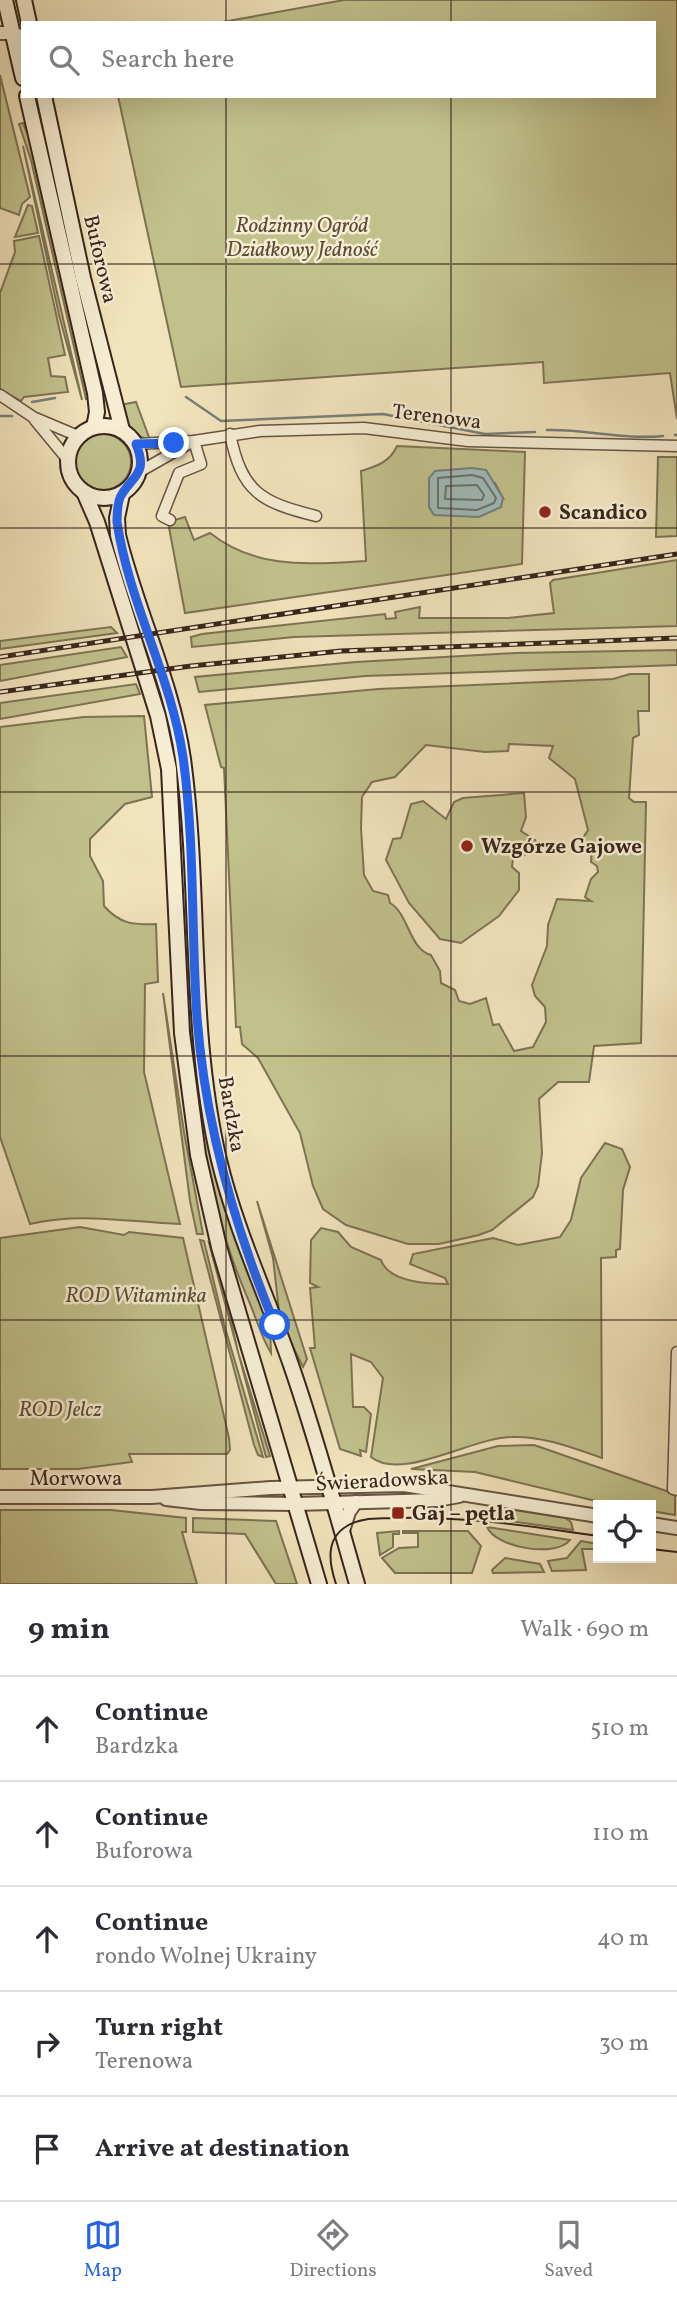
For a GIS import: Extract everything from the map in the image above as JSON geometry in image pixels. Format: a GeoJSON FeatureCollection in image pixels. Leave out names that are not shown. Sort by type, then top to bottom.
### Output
{"type":"FeatureCollection","features":[{"type":"Feature","properties":{"kind":"main road"},"geometry":{"type":"LineString","coordinates":[[5,0],[21,70]]}},
{"type":"Feature","properties":{"kind":"main road"},"geometry":{"type":"LineString","coordinates":[[24,0],[28,20]]}},
{"type":"Feature","properties":{"kind":"main road","name":"Buforowa"},"geometry":{"type":"LineString","coordinates":[[27,98],[95,393],[97,412],[94,427]]}},
{"type":"Feature","properties":{"kind":"main road","name":"Buforowa"},"geometry":{"type":"LineString","coordinates":[[44,98],[83,278],[122,430]]}},
{"type":"Feature","properties":{"kind":"main road"},"geometry":{"type":"LineString","coordinates":[[94,427],[122,430],[136,444],[140,456],[139,472],[122,494],[99,498],[84,492],[72,480],[68,460],[78,436],[94,427]]}},
{"type":"Feature","properties":{"kind":"main road","name":"Bardzka"},"geometry":{"type":"LineString","coordinates":[[84,492],[97,522],[162,730],[172,799],[182,1033],[198,1155],[219,1247],[319,1584]]}},
{"type":"Feature","properties":{"kind":"main road","name":"Bardzka"},"geometry":{"type":"LineString","coordinates":[[122,494],[117,518],[118,535],[174,715],[184,769],[198,1028],[207,1100],[219,1160],[252,1269],[290,1363],[357,1584]]}},
{"type":"Feature","properties":{"kind":"street"},"geometry":{"type":"LineString","coordinates":[[0,395],[33,417],[78,436]]}},
{"type":"Feature","properties":{"kind":"street"},"geometry":{"type":"LineString","coordinates":[[33,417],[68,460]]}},
{"type":"Feature","properties":{"kind":"street","name":"Terenowa"},"geometry":{"type":"LineString","coordinates":[[136,444],[194,442],[230,434],[364,428],[468,441],[677,446]]}},
{"type":"Feature","properties":{"kind":"street"},"geometry":{"type":"LineString","coordinates":[[230,434],[250,488],[269,501],[316,516]]}},
{"type":"Feature","properties":{"kind":"street"},"geometry":{"type":"LineString","coordinates":[[170,520],[162,516],[178,473],[201,464],[194,442]]}},
{"type":"Feature","properties":{"kind":"street","name":"Terenowa"},"geometry":{"type":"LineString","coordinates":[[139,472],[194,442]]}},
{"type":"Feature","properties":{"kind":"street"},"geometry":{"type":"LineString","coordinates":[[675,1490],[677,1352]]}},
{"type":"Feature","properties":{"kind":"street","name":"Świeradowska"},"geometry":{"type":"LineString","coordinates":[[291,1487],[404,1485],[593,1515]]}},
{"type":"Feature","properties":{"kind":"street","name":"Morwowa"},"geometry":{"type":"LineString","coordinates":[[0,1497],[152,1497],[291,1487]]}},
{"type":"Feature","properties":{"kind":"street","name":"Świeradowska"},"geometry":{"type":"LineString","coordinates":[[296,1504],[436,1500],[469,1494]]}},
{"type":"Feature","properties":{"kind":"street","name":"Morwowa"},"geometry":{"type":"LineString","coordinates":[[152,1497],[201,1503],[296,1504]]}},
{"type":"Feature","properties":{"kind":"street"},"geometry":{"type":"LineString","coordinates":[[342,1535],[349,1512],[356,1502]]}},
{"type":"Feature","properties":{"kind":"street"},"geometry":{"type":"LineString","coordinates":[[656,1525],[677,1528]]}},
{"type":"Feature","properties":{"kind":"green space","name":"Rodzinny Ogród Działkowy Jedność"},"geometry":{"type":"Polygon","coordinates":[[[344,0],[677,0],[677,419],[670,373],[544,383],[543,362],[181,387],[118,98],[656,98],[656,21],[228,21],[344,0]]]}},
{"type":"Feature","properties":{"kind":"green space"},"geometry":{"type":"Polygon","coordinates":[[[0,75],[30,197],[22,204],[19,215],[0,208],[0,75]]]}},
{"type":"Feature","properties":{"kind":"green space"},"geometry":{"type":"Polygon","coordinates":[[[23,123],[30,140],[90,398],[86,399],[31,160],[19,124],[23,123]]]}},
{"type":"Feature","properties":{"kind":"green space"},"geometry":{"type":"Polygon","coordinates":[[[41,127],[106,395],[102,396],[76,295],[41,127]]]}},
{"type":"Feature","properties":{"kind":"green space"},"geometry":{"type":"Polygon","coordinates":[[[23,146],[82,400],[59,315],[23,146]]]}},
{"type":"Feature","properties":{"kind":"green space"},"geometry":{"type":"Polygon","coordinates":[[[28,205],[32,206],[38,233],[15,237],[28,205]]]}},
{"type":"Feature","properties":{"kind":"green space"},"geometry":{"type":"Polygon","coordinates":[[[39,236],[65,355],[48,358],[51,376],[65,377],[68,392],[24,397],[21,401],[0,389],[0,293],[15,252],[14,241],[39,236]]]}},
{"type":"Feature","properties":{"kind":"green space"},"geometry":{"type":"Polygon","coordinates":[[[136,402],[150,440],[138,435],[124,417],[120,405],[136,402]]]}},
{"type":"Feature","properties":{"kind":"green space"},"geometry":{"type":"Polygon","coordinates":[[[103,434],[114,436],[123,442],[129,451],[129,473],[123,482],[114,488],[103,490],[92,488],[83,482],[77,473],[75,462],[77,451],[83,442],[92,436],[103,434]]]}},
{"type":"Feature","properties":{"kind":"green space"},"geometry":{"type":"Polygon","coordinates":[[[397,446],[525,452],[522,564],[185,613],[168,522],[185,517],[194,540],[210,533],[228,545],[265,559],[304,563],[366,561],[361,471],[382,463],[391,456],[397,446]],[[459,470],[435,471],[503,498],[495,483],[459,470]]]}},
{"type":"Feature","properties":{"kind":"green space"},"geometry":{"type":"Polygon","coordinates":[[[658,457],[677,457],[677,536],[656,537],[658,457]]]}},
{"type":"Feature","properties":{"kind":"green space"},"geometry":{"type":"Polygon","coordinates":[[[677,560],[677,626],[294,637],[192,647],[191,637],[202,634],[385,614],[386,619],[396,618],[395,612],[420,607],[419,618],[508,618],[554,613],[550,583],[553,580],[677,560]]]}},
{"type":"Feature","properties":{"kind":"green space"},"geometry":{"type":"Polygon","coordinates":[[[111,627],[117,633],[0,649],[0,641],[111,627]]]}},
{"type":"Feature","properties":{"kind":"green space"},"geometry":{"type":"Polygon","coordinates":[[[121,647],[127,657],[0,681],[0,665],[121,647]]]}},
{"type":"Feature","properties":{"kind":"green space"},"geometry":{"type":"Polygon","coordinates":[[[677,650],[677,665],[365,676],[199,692],[195,677],[356,662],[516,653],[677,650]]]}},
{"type":"Feature","properties":{"kind":"green space"},"geometry":{"type":"Polygon","coordinates":[[[630,674],[649,674],[649,711],[638,711],[639,735],[633,738],[629,798],[634,802],[646,802],[641,1043],[594,1046],[589,1082],[558,1082],[539,1099],[542,1153],[538,1186],[533,1197],[492,1230],[439,1244],[408,1244],[346,1225],[323,1209],[313,1186],[300,1133],[258,1058],[242,1044],[240,1027],[236,1027],[224,768],[221,767],[205,705],[378,689],[613,679],[630,674]],[[509,744],[508,751],[485,752],[426,745],[395,777],[372,782],[362,797],[364,875],[373,891],[388,895],[390,903],[401,915],[418,946],[431,955],[440,971],[441,983],[455,990],[459,1001],[470,1004],[486,998],[493,1025],[499,1024],[514,1051],[533,1047],[546,1022],[545,1007],[535,996],[532,985],[547,946],[548,925],[557,899],[591,901],[585,897],[591,879],[598,872],[597,866],[591,862],[592,844],[585,847],[583,838],[588,830],[575,779],[549,758],[553,746],[509,744]]]}},
{"type":"Feature","properties":{"kind":"green space"},"geometry":{"type":"Polygon","coordinates":[[[136,684],[140,694],[0,719],[0,703],[136,684]]]}},
{"type":"Feature","properties":{"kind":"green space"},"geometry":{"type":"Polygon","coordinates":[[[144,716],[152,797],[125,804],[90,839],[90,856],[103,881],[104,906],[116,917],[127,922],[156,924],[158,982],[145,984],[144,1072],[180,1224],[86,1218],[30,1224],[0,1137],[0,727],[84,717],[144,716]]]}},
{"type":"Feature","properties":{"kind":"green space"},"geometry":{"type":"Polygon","coordinates":[[[524,793],[526,817],[521,831],[535,840],[538,847],[535,852],[513,858],[512,867],[519,873],[519,890],[499,916],[461,943],[440,939],[409,903],[386,860],[393,839],[401,838],[411,804],[423,801],[446,819],[454,802],[463,798],[524,793]]]}},
{"type":"Feature","properties":{"kind":"green space"},"geometry":{"type":"Polygon","coordinates":[[[183,913],[187,913],[193,1046],[200,1091],[226,1211],[270,1326],[271,1353],[230,1253],[206,1158],[192,1061],[183,913]]]}},
{"type":"Feature","properties":{"kind":"green space"},"geometry":{"type":"Polygon","coordinates":[[[163,993],[203,1234],[197,1234],[190,1201],[163,993]]]}},
{"type":"Feature","properties":{"kind":"green space"},"geometry":{"type":"Polygon","coordinates":[[[605,1143],[622,1149],[630,1167],[623,1190],[620,1249],[616,1250],[616,1257],[601,1258],[602,1458],[546,1441],[512,1437],[477,1444],[419,1462],[384,1463],[371,1457],[383,1378],[371,1362],[351,1354],[353,1407],[364,1407],[371,1414],[366,1452],[360,1450],[361,1456],[340,1449],[310,1348],[315,1348],[310,1288],[318,1287],[310,1283],[311,1240],[321,1228],[338,1232],[351,1247],[381,1260],[385,1268],[401,1278],[448,1284],[445,1278],[410,1264],[413,1254],[493,1238],[518,1245],[560,1237],[571,1220],[581,1178],[605,1143]]]}},
{"type":"Feature","properties":{"kind":"green space"},"geometry":{"type":"Polygon","coordinates":[[[257,1201],[307,1359],[303,1367],[280,1320],[273,1258],[257,1201]]]}},
{"type":"Feature","properties":{"kind":"green space"},"geometry":{"type":"Polygon","coordinates":[[[80,1227],[124,1235],[129,1232],[183,1238],[229,1438],[230,1450],[227,1454],[129,1454],[132,1462],[78,1469],[0,1469],[0,1238],[80,1227]]]}},
{"type":"Feature","properties":{"kind":"green space"},"geometry":{"type":"Polygon","coordinates":[[[200,1240],[204,1241],[224,1324],[263,1457],[258,1455],[254,1445],[200,1240]]]}},
{"type":"Feature","properties":{"kind":"green space"},"geometry":{"type":"Polygon","coordinates":[[[209,1243],[214,1247],[238,1351],[209,1243]]]}},
{"type":"Feature","properties":{"kind":"green space"},"geometry":{"type":"Polygon","coordinates":[[[238,1353],[270,1456],[266,1457],[238,1353]]]}},
{"type":"Feature","properties":{"kind":"green space"},"geometry":{"type":"Polygon","coordinates":[[[534,1445],[675,1494],[675,1515],[656,1512],[656,1500],[593,1500],[475,1472],[411,1469],[498,1446],[534,1445]]]}},
{"type":"Feature","properties":{"kind":"green space"},"geometry":{"type":"Polygon","coordinates":[[[502,1508],[565,1518],[571,1522],[573,1530],[488,1518],[493,1509],[502,1508]]]}},
{"type":"Feature","properties":{"kind":"green space"},"geometry":{"type":"Polygon","coordinates":[[[0,1510],[111,1510],[186,1518],[186,1532],[182,1532],[197,1584],[0,1584],[0,1510]]]}},
{"type":"Feature","properties":{"kind":"green space"},"geometry":{"type":"Polygon","coordinates":[[[193,1518],[276,1521],[297,1584],[276,1584],[245,1534],[193,1532],[193,1518]]]}},
{"type":"Feature","properties":{"kind":"green space"},"geometry":{"type":"Polygon","coordinates":[[[487,1527],[570,1540],[552,1549],[527,1548],[502,1540],[487,1527]]]}},
{"type":"Feature","properties":{"kind":"green space"},"geometry":{"type":"Polygon","coordinates":[[[399,1531],[399,1534],[393,1534],[393,1547],[380,1555],[377,1533],[399,1531]]]}},
{"type":"Feature","properties":{"kind":"green space"},"geometry":{"type":"Polygon","coordinates":[[[403,1531],[468,1531],[481,1546],[472,1573],[395,1573],[382,1558],[399,1548],[418,1547],[418,1533],[403,1531]]]}},
{"type":"Feature","properties":{"kind":"green space"},"geometry":{"type":"Polygon","coordinates":[[[581,1541],[593,1543],[593,1549],[582,1549],[586,1570],[552,1571],[548,1561],[567,1558],[581,1541]]]}},
{"type":"Feature","properties":{"kind":"green space"},"geometry":{"type":"Polygon","coordinates":[[[505,1558],[540,1564],[544,1572],[493,1573],[492,1570],[505,1558]]]}},
{"type":"Feature","properties":{"kind":"water"},"geometry":{"type":"Polygon","coordinates":[[[472,468],[486,470],[503,498],[501,507],[479,517],[434,515],[429,507],[429,478],[435,471],[472,468]]]}},
{"type":"Feature","properties":{"kind":"waterway"},"geometry":{"type":"LineString","coordinates":[[186,397],[221,421],[383,414],[485,434],[535,432]]}},
{"type":"Feature","properties":{"kind":"waterway"},"geometry":{"type":"LineString","coordinates":[[32,402],[55,398]]}},
{"type":"Feature","properties":{"kind":"waterway"},"geometry":{"type":"LineString","coordinates":[[0,416],[12,416]]}},
{"type":"Feature","properties":{"kind":"waterway"},"geometry":{"type":"LineString","coordinates":[[547,430],[634,437],[663,436]]}},
{"type":"Feature","properties":{"kind":"tram line"},"geometry":{"type":"LineString","coordinates":[[336,1584],[331,1560],[335,1538],[347,1526],[364,1520],[471,1520],[593,1535]]}},
{"type":"Feature","properties":{"kind":"tram line"},"geometry":{"type":"LineString","coordinates":[[656,1550],[677,1552]]}},
{"type":"Feature","properties":{"kind":"railway"},"geometry":{"type":"LineString","coordinates":[[0,657],[677,554]]}},
{"type":"Feature","properties":{"kind":"railway"},"geometry":{"type":"LineString","coordinates":[[0,692],[191,666],[341,651],[677,638]]}},
{"type":"Feature","properties":{"kind":"place","name":"Scandico"},"geometry":{"type":"Point","coordinates":[545,512]}},
{"type":"Feature","properties":{"kind":"place","name":"Wzgórze Gajowe"},"geometry":{"type":"Point","coordinates":[467,846]}},
{"type":"Feature","properties":{"kind":"place","name":"Gaj – pętla"},"geometry":{"type":"Point","coordinates":[398,1513]}},
{"type":"Feature","properties":{"kind":"route"},"geometry":{"type":"LineString","coordinates":[[174,443],[136,444],[140,456],[139,472],[134,482],[122,494],[117,522],[120,543],[171,702],[183,756],[188,799],[197,1017],[207,1100],[234,1215],[275,1325]]}},
{"type":"Feature","properties":{"kind":"park label","name":"ROD Witaminka"},"geometry":{"type":"Point","coordinates":[136,1295]}},
{"type":"Feature","properties":{"kind":"park label","name":"ROD Jelcz"},"geometry":{"type":"Point","coordinates":[60,1409]}}]}
